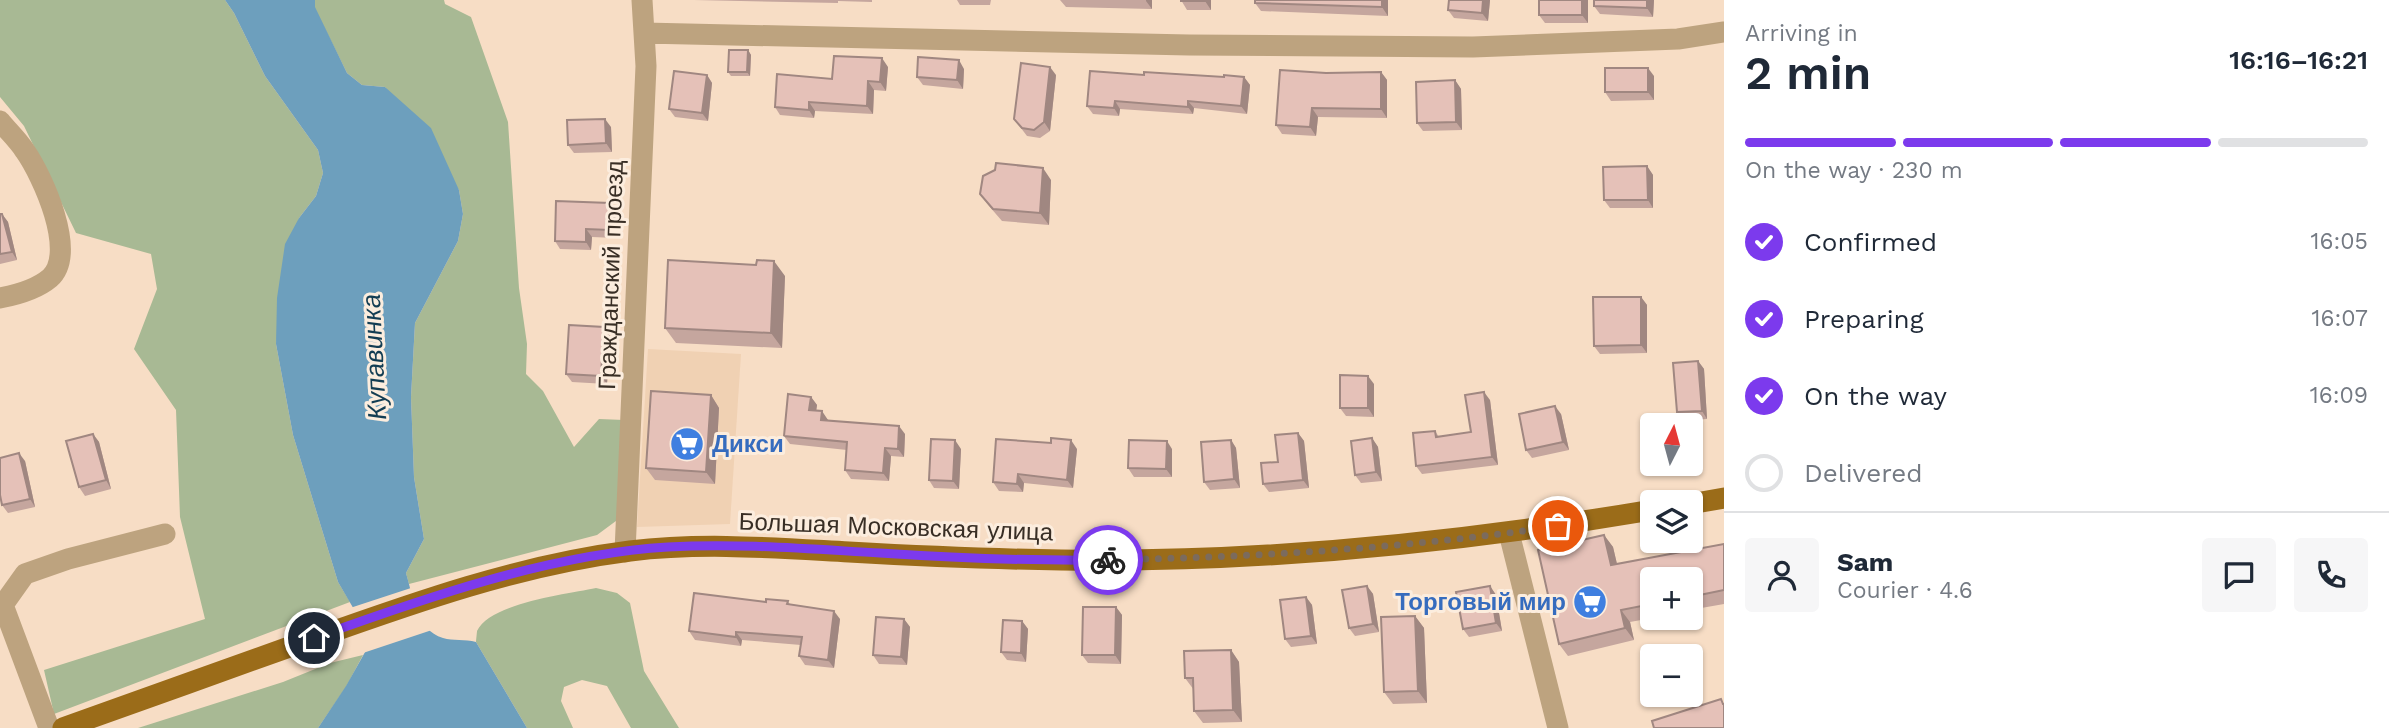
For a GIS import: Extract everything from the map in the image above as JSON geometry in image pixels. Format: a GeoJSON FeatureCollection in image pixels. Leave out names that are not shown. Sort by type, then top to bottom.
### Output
{"type":"FeatureCollection","features":[{"type":"Feature","properties":{"kind":"main road"},"geometry":{"type":"LineString","coordinates":[[1703,502],[1724,498]]}},
{"type":"Feature","properties":{"kind":"main road","name":"Большая Московская улица"},"geometry":{"type":"LineString","coordinates":[[63,728],[447,593],[562,563],[625,552],[715,545],[1063,560],[1217,558],[1418,544],[1510,533],[1640,512]]}},
{"type":"Feature","properties":{"kind":"street","name":"Гражданский проезд"},"geometry":{"type":"LineString","coordinates":[[625,552],[646,66],[642,0]]}},
{"type":"Feature","properties":{"kind":"street"},"geometry":{"type":"LineString","coordinates":[[644,33],[1189,45],[1473,47],[1678,39],[1724,32]]}},
{"type":"Feature","properties":{"kind":"street"},"geometry":{"type":"LineString","coordinates":[[0,121],[25,151],[50,199],[61,240],[59,262],[51,277],[18,295],[0,298]]}},
{"type":"Feature","properties":{"kind":"street"},"geometry":{"type":"LineString","coordinates":[[1510,533],[1558,728]]}},
{"type":"Feature","properties":{"kind":"street"},"geometry":{"type":"LineString","coordinates":[[49,728],[1,604],[25,573],[164,534]]}},
{"type":"Feature","properties":{"kind":"shaded area"},"geometry":{"type":"Polygon","coordinates":[[[648,349],[741,354],[730,524],[637,527],[648,349]]]}},
{"type":"Feature","properties":{"kind":"green space"},"geometry":{"type":"Polygon","coordinates":[[[0,0],[225,0],[265,76],[318,150],[323,173],[316,196],[299,218],[276,344],[293,435],[338,582],[350,602],[54,714],[44,670],[205,619],[180,517],[176,410],[134,349],[157,289],[151,254],[76,233],[24,126],[0,97],[0,0]]]}},
{"type":"Feature","properties":{"kind":"green space"},"geometry":{"type":"Polygon","coordinates":[[[315,0],[444,0],[445,4],[471,17],[508,122],[519,288],[527,344],[526,374],[543,391],[574,447],[599,419],[624,420],[620,518],[597,535],[409,584],[406,573],[424,539],[414,477],[411,397],[415,323],[458,241],[463,214],[459,190],[385,87],[362,85],[347,73],[314,7],[315,0]]]}},
{"type":"Feature","properties":{"kind":"green space"},"geometry":{"type":"Polygon","coordinates":[[[596,588],[617,593],[630,603],[644,671],[679,728],[631,728],[607,686],[582,680],[564,687],[561,701],[573,728],[527,728],[476,642],[477,631],[497,613],[531,601],[596,588]]]}},
{"type":"Feature","properties":{"kind":"green space"},"geometry":{"type":"Polygon","coordinates":[[[363,655],[346,687],[318,728],[138,728],[283,682],[330,663],[363,655]]]}},
{"type":"Feature","properties":{"kind":"water","name":"Купавинка"},"geometry":{"type":"Polygon","coordinates":[[[225,0],[315,0],[315,7],[347,73],[362,85],[385,87],[431,128],[459,190],[463,214],[458,241],[415,323],[411,397],[414,477],[424,539],[406,573],[417,611],[427,628],[443,638],[476,642],[527,728],[318,728],[369,645],[369,635],[338,582],[293,435],[276,344],[277,298],[285,244],[299,218],[316,196],[323,173],[318,150],[265,76],[225,0]]]}},
{"type":"Feature","properties":{"kind":"pier"},"geometry":{"type":"Polygon","coordinates":[[[414,587],[424,620],[435,629],[360,654],[366,635],[350,608],[414,587]]]}},
{"type":"Feature","properties":{"kind":"building"},"geometry":{"type":"Polygon","coordinates":[[[1255,0],[1382,0],[1382,7],[1255,3],[1255,0]]]}},
{"type":"Feature","properties":{"kind":"building"},"geometry":{"type":"Polygon","coordinates":[[[1449,0],[1483,0],[1482,13],[1448,10],[1449,0]]]}},
{"type":"Feature","properties":{"kind":"building"},"geometry":{"type":"Polygon","coordinates":[[[1539,0],[1582,0],[1582,15],[1539,15],[1539,0]]]}},
{"type":"Feature","properties":{"kind":"building"},"geometry":{"type":"Polygon","coordinates":[[[1594,0],[1647,0],[1647,8],[1594,6],[1594,0]]]}},
{"type":"Feature","properties":{"kind":"building"},"geometry":{"type":"Polygon","coordinates":[[[729,50],[748,50],[747,72],[728,72],[729,50]]]}},
{"type":"Feature","properties":{"kind":"building"},"geometry":{"type":"Polygon","coordinates":[[[834,56],[882,58],[880,82],[868,81],[867,106],[809,102],[809,110],[775,107],[777,74],[832,79],[834,56]]]}},
{"type":"Feature","properties":{"kind":"building"},"geometry":{"type":"Polygon","coordinates":[[[918,57],[959,60],[957,80],[917,77],[918,57]]]}},
{"type":"Feature","properties":{"kind":"building"},"geometry":{"type":"Polygon","coordinates":[[[1021,63],[1050,67],[1044,122],[1034,130],[1022,128],[1014,119],[1021,63]]]}},
{"type":"Feature","properties":{"kind":"building"},"geometry":{"type":"Polygon","coordinates":[[[1605,68],[1648,68],[1648,92],[1605,92],[1605,68]]]}},
{"type":"Feature","properties":{"kind":"building"},"geometry":{"type":"Polygon","coordinates":[[[1280,70],[1381,72],[1381,109],[1312,108],[1310,127],[1276,125],[1280,70]]]}},
{"type":"Feature","properties":{"kind":"building"},"geometry":{"type":"Polygon","coordinates":[[[674,71],[707,75],[702,113],[669,109],[674,71]]]}},
{"type":"Feature","properties":{"kind":"building"},"geometry":{"type":"Polygon","coordinates":[[[1090,71],[1244,77],[1241,106],[1188,101],[1188,107],[1115,101],[1114,108],[1087,106],[1090,71]]]}},
{"type":"Feature","properties":{"kind":"building"},"geometry":{"type":"Polygon","coordinates":[[[1455,80],[1456,122],[1417,123],[1416,82],[1455,80]]]}},
{"type":"Feature","properties":{"kind":"building"},"geometry":{"type":"Polygon","coordinates":[[[605,119],[606,143],[568,145],[567,120],[605,119]]]}},
{"type":"Feature","properties":{"kind":"building"},"geometry":{"type":"Polygon","coordinates":[[[996,163],[1043,168],[1040,213],[993,209],[980,194],[983,176],[995,170],[996,163]]]}},
{"type":"Feature","properties":{"kind":"building"},"geometry":{"type":"Polygon","coordinates":[[[1647,166],[1648,200],[1604,200],[1603,167],[1647,166]]]}},
{"type":"Feature","properties":{"kind":"building"},"geometry":{"type":"Polygon","coordinates":[[[556,201],[610,203],[610,230],[586,229],[586,242],[555,241],[556,201]]]}},
{"type":"Feature","properties":{"kind":"building"},"geometry":{"type":"Polygon","coordinates":[[[0,214],[12,252],[0,254],[0,214]]]}},
{"type":"Feature","properties":{"kind":"building"},"geometry":{"type":"Polygon","coordinates":[[[668,260],[756,265],[757,260],[774,261],[771,333],[665,328],[668,260]]]}},
{"type":"Feature","properties":{"kind":"building"},"geometry":{"type":"Polygon","coordinates":[[[1593,297],[1641,297],[1641,345],[1594,346],[1593,297]]]}},
{"type":"Feature","properties":{"kind":"building"},"geometry":{"type":"Polygon","coordinates":[[[569,325],[604,327],[601,376],[566,374],[569,325]]]}},
{"type":"Feature","properties":{"kind":"building"},"geometry":{"type":"Polygon","coordinates":[[[1698,361],[1702,411],[1677,412],[1673,363],[1698,361]]]}},
{"type":"Feature","properties":{"kind":"building"},"geometry":{"type":"Polygon","coordinates":[[[1340,375],[1368,376],[1368,408],[1340,408],[1340,375]]]}},
{"type":"Feature","properties":{"kind":"building","name":"Дикси"},"geometry":{"type":"Polygon","coordinates":[[[651,391],[711,395],[706,472],[646,468],[651,391]]]}},
{"type":"Feature","properties":{"kind":"building"},"geometry":{"type":"Polygon","coordinates":[[[1484,392],[1492,457],[1416,466],[1413,433],[1435,431],[1436,437],[1471,432],[1465,395],[1484,392]]]}},
{"type":"Feature","properties":{"kind":"building"},"geometry":{"type":"Polygon","coordinates":[[[788,394],[811,397],[809,410],[822,411],[821,420],[899,426],[898,449],[885,448],[883,473],[845,470],[847,442],[784,436],[788,394]]]}},
{"type":"Feature","properties":{"kind":"building"},"geometry":{"type":"Polygon","coordinates":[[[1555,406],[1563,442],[1526,450],[1519,414],[1555,406]]]}},
{"type":"Feature","properties":{"kind":"building"},"geometry":{"type":"Polygon","coordinates":[[[1298,433],[1303,480],[1263,484],[1261,463],[1278,462],[1275,435],[1298,433]]]}},
{"type":"Feature","properties":{"kind":"building"},"geometry":{"type":"Polygon","coordinates":[[[93,434],[106,480],[79,487],[66,441],[93,434]]]}},
{"type":"Feature","properties":{"kind":"building"},"geometry":{"type":"Polygon","coordinates":[[[1051,438],[1071,440],[1067,480],[1018,474],[1017,484],[993,482],[996,439],[1051,443],[1051,438]]]}},
{"type":"Feature","properties":{"kind":"building"},"geometry":{"type":"Polygon","coordinates":[[[1372,438],[1376,472],[1355,475],[1351,441],[1372,438]]]}},
{"type":"Feature","properties":{"kind":"building"},"geometry":{"type":"Polygon","coordinates":[[[931,439],[955,440],[953,481],[929,480],[931,439]]]}},
{"type":"Feature","properties":{"kind":"building"},"geometry":{"type":"Polygon","coordinates":[[[1129,440],[1167,441],[1166,469],[1128,468],[1129,440]]]}},
{"type":"Feature","properties":{"kind":"building"},"geometry":{"type":"Polygon","coordinates":[[[1231,440],[1234,479],[1204,482],[1201,442],[1231,440]]]}},
{"type":"Feature","properties":{"kind":"building"},"geometry":{"type":"Polygon","coordinates":[[[19,453],[30,499],[2,505],[0,458],[19,453]]]}},
{"type":"Feature","properties":{"kind":"building"},"geometry":{"type":"Polygon","coordinates":[[[1604,535],[1611,565],[1676,553],[1703,553],[1703,548],[1724,544],[1724,590],[1703,594],[1703,567],[1640,567],[1640,606],[1621,610],[1625,628],[1559,644],[1538,550],[1604,535]]]}},
{"type":"Feature","properties":{"kind":"building"},"geometry":{"type":"Polygon","coordinates":[[[1367,586],[1373,624],[1349,628],[1342,590],[1367,586]]]}},
{"type":"Feature","properties":{"kind":"building"},"geometry":{"type":"Polygon","coordinates":[[[1490,586],[1496,623],[1463,629],[1456,592],[1490,586]]]}},
{"type":"Feature","properties":{"kind":"building"},"geometry":{"type":"Polygon","coordinates":[[[694,593],[766,602],[766,599],[788,601],[787,604],[834,611],[828,660],[799,656],[802,637],[736,632],[736,637],[689,631],[694,593]]]}},
{"type":"Feature","properties":{"kind":"building"},"geometry":{"type":"Polygon","coordinates":[[[1306,597],[1311,636],[1285,639],[1280,600],[1306,597]]]}},
{"type":"Feature","properties":{"kind":"building"},"geometry":{"type":"Polygon","coordinates":[[[1083,607],[1116,607],[1115,655],[1082,655],[1083,607]]]}},
{"type":"Feature","properties":{"kind":"building"},"geometry":{"type":"Polygon","coordinates":[[[1415,616],[1418,691],[1384,692],[1381,617],[1415,616]]]}},
{"type":"Feature","properties":{"kind":"building"},"geometry":{"type":"Polygon","coordinates":[[[876,617],[904,619],[901,657],[873,655],[876,617]]]}},
{"type":"Feature","properties":{"kind":"building"},"geometry":{"type":"Polygon","coordinates":[[[1003,620],[1022,621],[1021,653],[1001,652],[1003,620]]]}},
{"type":"Feature","properties":{"kind":"building"},"geometry":{"type":"Polygon","coordinates":[[[1231,650],[1233,710],[1194,711],[1193,678],[1185,678],[1184,651],[1231,650]]]}},
{"type":"Feature","properties":{"kind":"building"},"geometry":{"type":"Polygon","coordinates":[[[1721,699],[1724,704],[1724,728],[1654,728],[1652,721],[1703,707],[1721,699]]]}},
{"type":"Feature","properties":{"kind":"way so far"},"geometry":{"type":"LineString","coordinates":[[1108,560],[1217,558],[1418,544],[1558,526]]}},
{"type":"Feature","properties":{"kind":"place","name":"Дикси"},"geometry":{"type":"Point","coordinates":[687,444]}},
{"type":"Feature","properties":{"kind":"place","name":"Торговый мир"},"geometry":{"type":"Point","coordinates":[1590,602]}},
{"type":"Feature","properties":{"kind":"route"},"geometry":{"type":"LineString","coordinates":[[314,638],[494,580],[562,563],[666,547],[715,545],[934,556],[1108,560]]}}]}
